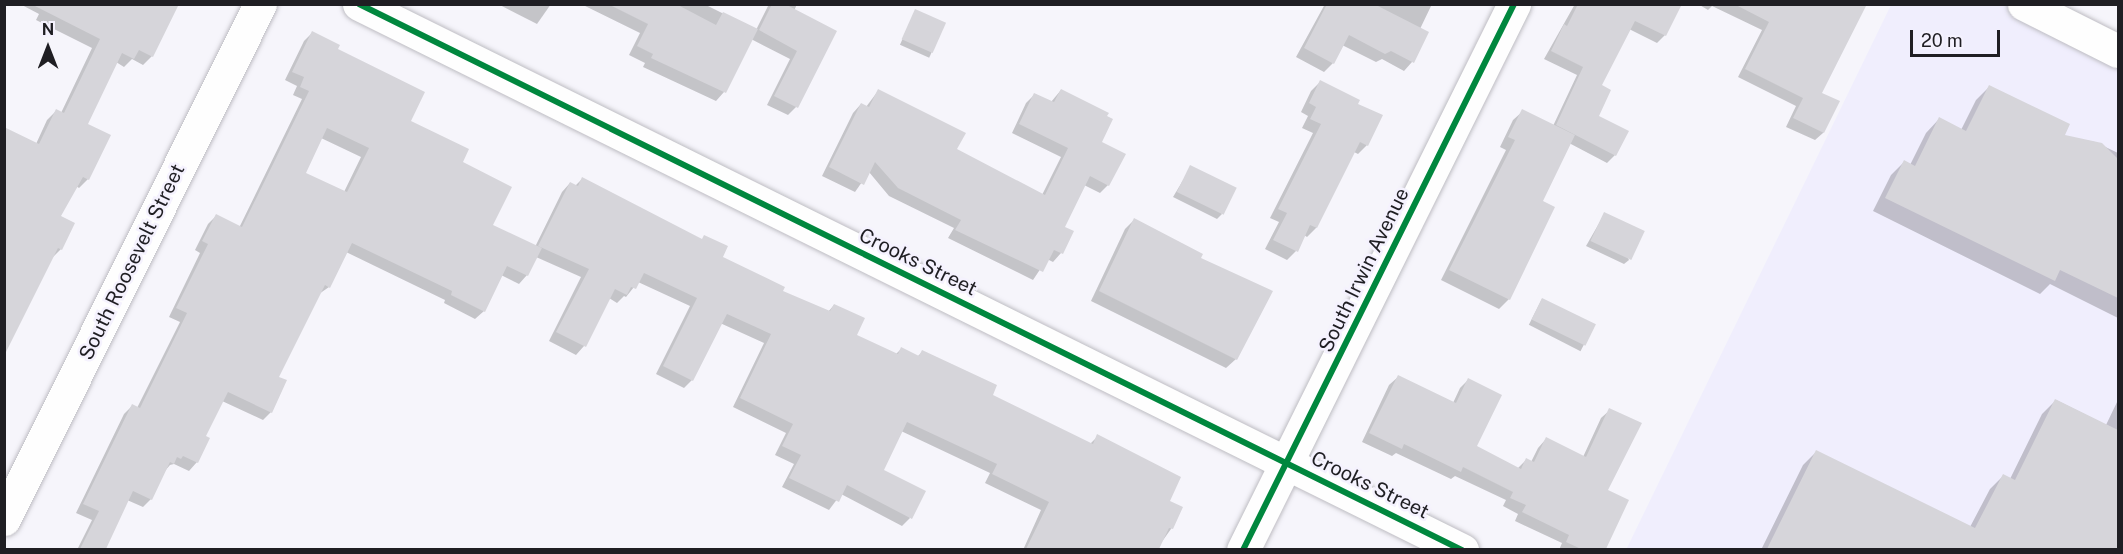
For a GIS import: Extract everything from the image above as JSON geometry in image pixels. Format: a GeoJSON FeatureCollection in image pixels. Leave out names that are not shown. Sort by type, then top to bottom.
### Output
{"type":"FeatureCollection","features":[{"type":"Feature","properties":{"kind":"street","name":"South Roosevelt Street"},"geometry":{"type":"LineString","coordinates":[[4,519],[260,4]]}},
{"type":"Feature","properties":{"kind":"street","name":"Crooks Street"},"geometry":{"type":"LineString","coordinates":[[359,4],[1462,549]]}},
{"type":"Feature","properties":{"kind":"street","name":"South Irwin Avenue"},"geometry":{"type":"LineString","coordinates":[[1243,549],[1514,4]]}},
{"type":"Feature","properties":{"kind":"street"},"geometry":{"type":"LineString","coordinates":[[2024,4],[2118,51]]}},
{"type":"Feature","properties":{"kind":"shaded area"},"geometry":{"type":"Polygon","coordinates":[[[1891,5],[2024,5],[2118,51],[2118,549],[1626,550],[1891,5]]]}},
{"type":"Feature","properties":{"kind":"building"},"geometry":{"type":"Polygon","coordinates":[[[31,4],[179,4],[153,57],[139,50],[134,59],[122,53],[88,124],[111,135],[89,180],[83,177],[61,216],[75,223],[62,250],[58,248],[4,356],[4,127],[39,144],[56,109],[64,113],[100,39],[31,4]]]}},
{"type":"Feature","properties":{"kind":"building"},"geometry":{"type":"Polygon","coordinates":[[[608,4],[676,4],[716,25],[723,12],[758,29],[726,93],[651,58],[653,54],[637,46],[648,24],[608,4]]]}},
{"type":"Feature","properties":{"kind":"building"},"geometry":{"type":"Polygon","coordinates":[[[772,4],[785,4],[837,31],[798,108],[774,96],[797,51],[759,30],[772,4]]]}},
{"type":"Feature","properties":{"kind":"building"},"geometry":{"type":"Polygon","coordinates":[[[1327,4],[1374,4],[1429,32],[1414,63],[1391,51],[1385,54],[1349,35],[1334,64],[1304,48],[1327,4]]]}},
{"type":"Feature","properties":{"kind":"building"},"geometry":{"type":"Polygon","coordinates":[[[1578,4],[1682,4],[1666,36],[1635,21],[1602,85],[1611,90],[1599,116],[1629,131],[1616,156],[1556,125],[1583,67],[1551,51],[1564,24],[1567,26],[1578,4]]]}},
{"type":"Feature","properties":{"kind":"building"},"geometry":{"type":"Polygon","coordinates":[[[1734,4],[1867,4],[1822,93],[1840,101],[1824,133],[1793,118],[1803,98],[1745,69],[1769,22],[1734,4]]]}},
{"type":"Feature","properties":{"kind":"building"},"geometry":{"type":"Polygon","coordinates":[[[915,9],[946,23],[933,53],[902,39],[915,9]]]}},
{"type":"Feature","properties":{"kind":"building"},"geometry":{"type":"Polygon","coordinates":[[[312,31],[340,45],[338,49],[425,92],[411,121],[469,149],[463,162],[512,187],[493,225],[542,248],[528,276],[507,266],[485,312],[451,295],[452,291],[352,243],[330,288],[325,285],[279,377],[287,380],[272,413],[228,392],[206,436],[210,438],[198,463],[183,456],[181,459],[177,457],[174,464],[170,462],[152,500],[133,491],[106,549],[80,549],[99,511],[83,504],[132,404],[140,408],[187,313],[176,308],[208,244],[202,241],[216,214],[242,227],[309,91],[300,87],[304,77],[292,72],[312,31]],[[327,128],[306,173],[347,192],[369,148],[327,128]]]}},
{"type":"Feature","properties":{"kind":"building"},"geometry":{"type":"Polygon","coordinates":[[[1320,80],[1360,100],[1358,104],[1383,115],[1368,146],[1360,142],[1317,228],[1310,225],[1298,252],[1273,240],[1287,213],[1278,209],[1321,124],[1310,119],[1316,107],[1309,103],[1320,80]]]}},
{"type":"Feature","properties":{"kind":"building"},"geometry":{"type":"Polygon","coordinates":[[[1989,85],[2070,124],[2065,135],[2102,143],[2118,159],[2118,298],[2060,270],[2055,281],[1885,198],[1904,160],[1915,166],[1939,117],[1966,131],[1989,85]]]}},
{"type":"Feature","properties":{"kind":"building"},"geometry":{"type":"Polygon","coordinates":[[[878,89],[966,133],[957,149],[1045,195],[1068,148],[1019,124],[1034,93],[1054,102],[1061,89],[1109,113],[1107,116],[1113,119],[1102,142],[1126,154],[1109,186],[1090,176],[1065,227],[1074,231],[1063,254],[1054,250],[1043,272],[955,230],[961,220],[898,188],[875,162],[864,185],[829,167],[861,103],[869,107],[878,89]]]}},
{"type":"Feature","properties":{"kind":"building"},"geometry":{"type":"Polygon","coordinates":[[[1522,109],[1575,135],[1543,201],[1555,207],[1510,300],[1449,270],[1515,140],[1508,137],[1522,109]]]}},
{"type":"Feature","properties":{"kind":"building"},"geometry":{"type":"Polygon","coordinates":[[[1190,165],[1237,188],[1224,215],[1177,192],[1190,165]]]}},
{"type":"Feature","properties":{"kind":"building"},"geometry":{"type":"Polygon","coordinates":[[[582,177],[702,239],[704,235],[728,246],[723,257],[785,287],[783,291],[830,311],[834,304],[865,318],[857,335],[898,354],[901,347],[919,356],[922,350],[997,385],[993,395],[1093,444],[1097,434],[1181,477],[1170,501],[1183,507],[1173,529],[1169,528],[1159,549],[1026,549],[1049,502],[992,474],[997,464],[907,422],[884,470],[926,491],[912,519],[847,485],[839,502],[789,478],[801,455],[782,446],[793,424],[740,398],[771,334],[727,314],[693,381],[663,366],[697,298],[644,273],[636,289],[631,287],[627,295],[615,289],[586,347],[556,332],[589,269],[538,246],[570,182],[578,186],[582,177]]]}},
{"type":"Feature","properties":{"kind":"building"},"geometry":{"type":"Polygon","coordinates":[[[1604,212],[1645,231],[1631,260],[1590,241],[1604,212]]]}},
{"type":"Feature","properties":{"kind":"building"},"geometry":{"type":"Polygon","coordinates":[[[1134,218],[1203,254],[1201,258],[1273,291],[1237,360],[1099,291],[1134,218]]]}},
{"type":"Feature","properties":{"kind":"building"},"geometry":{"type":"Polygon","coordinates":[[[1542,298],[1596,324],[1585,346],[1531,320],[1542,298]]]}},
{"type":"Feature","properties":{"kind":"building"},"geometry":{"type":"Polygon","coordinates":[[[1398,375],[1456,403],[1468,378],[1502,395],[1477,446],[1521,469],[1526,458],[1534,462],[1546,437],[1586,457],[1609,408],[1642,423],[1608,490],[1629,500],[1606,549],[1581,549],[1566,542],[1569,535],[1522,512],[1526,505],[1510,498],[1513,492],[1463,467],[1461,472],[1404,444],[1402,449],[1369,433],[1398,375]]]}},
{"type":"Feature","properties":{"kind":"building"},"geometry":{"type":"Polygon","coordinates":[[[2055,399],[2118,430],[2118,549],[1767,549],[1816,450],[1975,528],[2003,474],[2015,480],[2055,399]]]}},
{"type":"Feature","properties":{"kind":"cycle path"},"geometry":{"type":"LineString","coordinates":[[359,4],[1462,550]]}},
{"type":"Feature","properties":{"kind":"cycle path"},"geometry":{"type":"LineString","coordinates":[[1243,550],[1514,4]]}}]}
